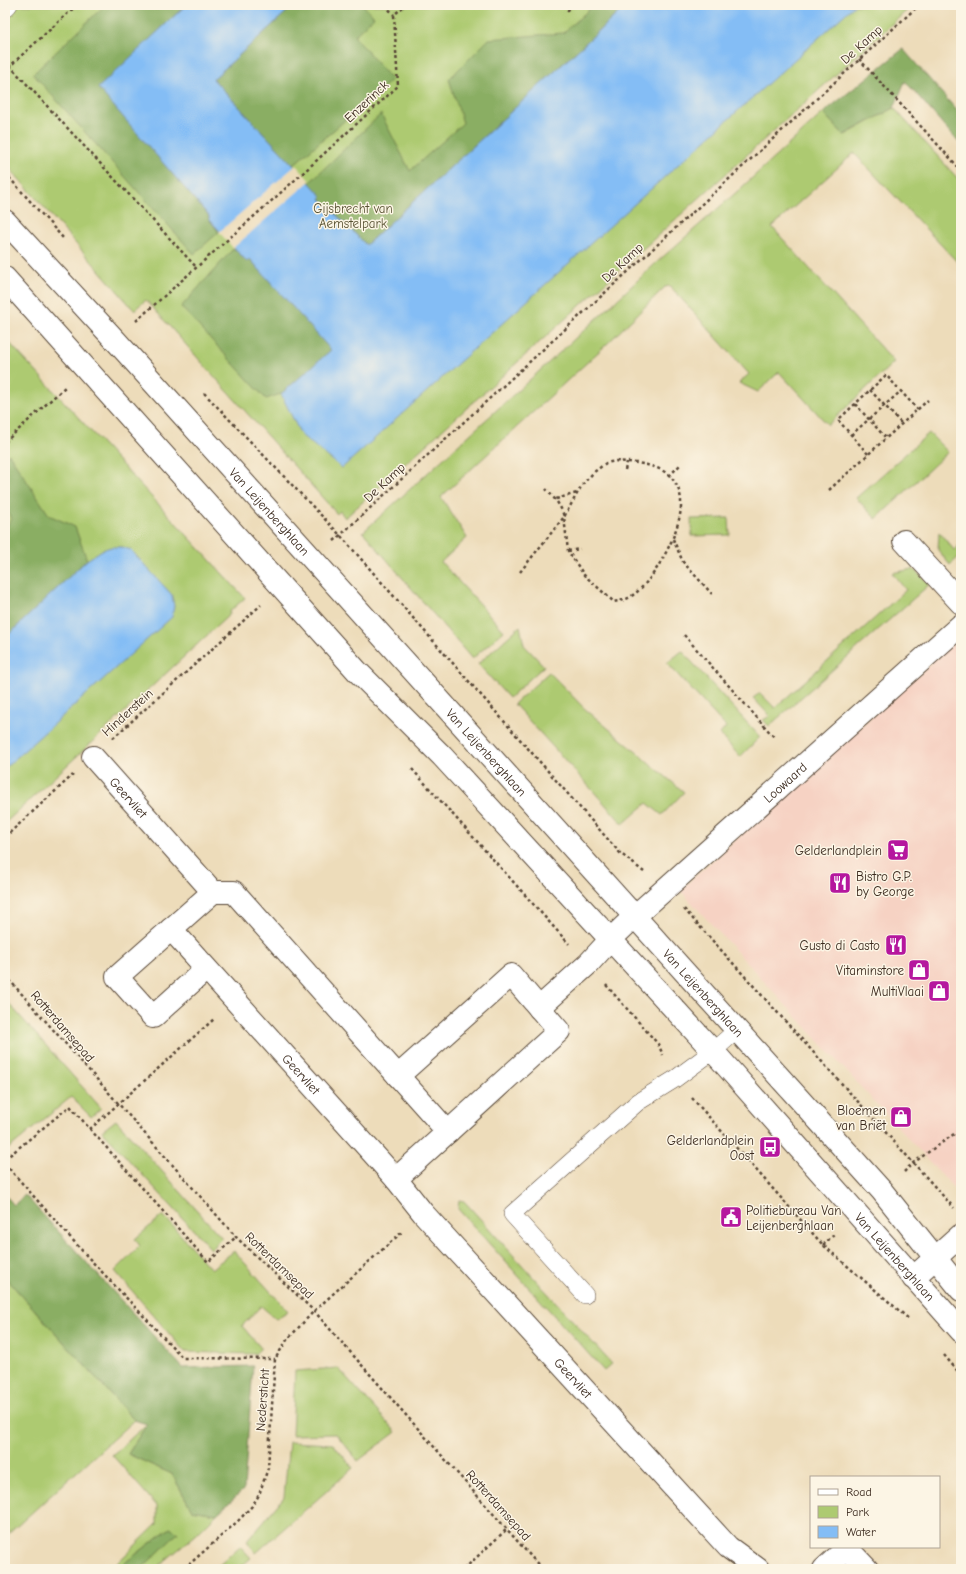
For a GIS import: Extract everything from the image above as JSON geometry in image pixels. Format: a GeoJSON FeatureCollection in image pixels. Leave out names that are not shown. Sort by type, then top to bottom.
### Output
{"type":"FeatureCollection","features":[{"type":"Feature","properties":{"kind":"street","name":"Van Leijenberghlaan"},"geometry":{"type":"LineString","coordinates":[[5,221],[116,340],[882,1191],[961,1290]]}},
{"type":"Feature","properties":{"kind":"street","name":"Van Leijenberghlaan"},"geometry":{"type":"LineString","coordinates":[[5,278],[357,671],[442,756],[713,1051],[961,1331]]}},
{"type":"Feature","properties":{"kind":"street"},"geometry":{"type":"LineString","coordinates":[[904,541],[961,603]]}},
{"type":"Feature","properties":{"kind":"street","name":"Loowaard"},"geometry":{"type":"LineString","coordinates":[[610,940],[665,889],[961,625]]}},
{"type":"Feature","properties":{"kind":"street","name":"Geervliet"},"geometry":{"type":"LineString","coordinates":[[93,757],[213,892]]}},
{"type":"Feature","properties":{"kind":"street"},"geometry":{"type":"LineString","coordinates":[[206,969],[153,1017],[117,977],[213,892],[234,892],[448,1132]]}},
{"type":"Feature","properties":{"kind":"street","name":"Geervliet"},"geometry":{"type":"LineString","coordinates":[[171,929],[396,1179],[423,1213],[728,1547],[758,1569]]}},
{"type":"Feature","properties":{"kind":"street"},"geometry":{"type":"LineString","coordinates":[[539,1008],[588,964],[610,940]]}},
{"type":"Feature","properties":{"kind":"street"},"geometry":{"type":"LineString","coordinates":[[396,1179],[559,1031],[511,975],[398,1076]]}},
{"type":"Feature","properties":{"kind":"street"},"geometry":{"type":"LineString","coordinates":[[913,1278],[961,1235]]}},
{"type":"Feature","properties":{"kind":"street"},"geometry":{"type":"LineString","coordinates":[[824,1569],[847,1548],[867,1569]]}},
{"type":"Feature","properties":{"kind":"lane"},"geometry":{"type":"LineString","coordinates":[[5,9],[9,5]]}},
{"type":"Feature","properties":{"kind":"lane"},"geometry":{"type":"LineString","coordinates":[[585,1295],[512,1214],[638,1102],[675,1079],[713,1051],[737,1030]]}},
{"type":"Feature","properties":{"kind":"path"},"geometry":{"type":"LineString","coordinates":[[10,66],[77,5]]}},
{"type":"Feature","properties":{"kind":"path"},"geometry":{"type":"LineString","coordinates":[[385,5],[394,15],[405,5]]}},
{"type":"Feature","properties":{"kind":"path"},"geometry":{"type":"LineString","coordinates":[[563,5],[568,10],[573,5]]}},
{"type":"Feature","properties":{"kind":"path","name":"De Kamp"},"geometry":{"type":"LineString","coordinates":[[340,535],[919,5]]}},
{"type":"Feature","properties":{"kind":"path","name":"Enzerinck"},"geometry":{"type":"LineString","coordinates":[[197,268],[398,86],[394,15]]}},
{"type":"Feature","properties":{"kind":"path"},"geometry":{"type":"LineString","coordinates":[[859,59],[961,170]]}},
{"type":"Feature","properties":{"kind":"path"},"geometry":{"type":"LineString","coordinates":[[5,61],[197,268],[136,322]]}},
{"type":"Feature","properties":{"kind":"path"},"geometry":{"type":"LineString","coordinates":[[868,454],[838,420],[886,375],[918,410]]}},
{"type":"Feature","properties":{"kind":"path"},"geometry":{"type":"LineString","coordinates":[[870,390],[902,424]]}},
{"type":"Feature","properties":{"kind":"path"},"geometry":{"type":"LineString","coordinates":[[202,391],[340,535],[620,853],[665,889],[956,1210]]}},
{"type":"Feature","properties":{"kind":"path"},"geometry":{"type":"LineString","coordinates":[[851,435],[870,420],[901,391]]}},
{"type":"Feature","properties":{"kind":"path"},"geometry":{"type":"LineString","coordinates":[[829,490],[928,400]]}},
{"type":"Feature","properties":{"kind":"path"},"geometry":{"type":"LineString","coordinates":[[855,404],[886,438]]}},
{"type":"Feature","properties":{"kind":"path"},"geometry":{"type":"LineString","coordinates":[[520,572],[564,517],[582,485],[594,472],[606,463],[616,461],[627,462],[657,468],[669,476],[679,490],[682,503],[680,519],[673,539],[655,571],[645,583],[626,599],[614,602],[584,575],[568,552],[564,517],[563,510],[556,499],[546,489]]}},
{"type":"Feature","properties":{"kind":"path"},"geometry":{"type":"LineString","coordinates":[[625,470],[627,462]]}},
{"type":"Feature","properties":{"kind":"path"},"geometry":{"type":"LineString","coordinates":[[669,476],[681,464]]}},
{"type":"Feature","properties":{"kind":"path"},"geometry":{"type":"LineString","coordinates":[[556,499],[578,492]]}},
{"type":"Feature","properties":{"kind":"path"},"geometry":{"type":"LineString","coordinates":[[673,539],[683,562],[712,594]]}},
{"type":"Feature","properties":{"kind":"path"},"geometry":{"type":"LineString","coordinates":[[568,552],[580,549]]}},
{"type":"Feature","properties":{"kind":"path","name":"Hinderstein"},"geometry":{"type":"LineString","coordinates":[[5,837],[263,603]]}},
{"type":"Feature","properties":{"kind":"path"},"geometry":{"type":"LineString","coordinates":[[684,635],[774,737]]}},
{"type":"Feature","properties":{"kind":"path"},"geometry":{"type":"LineString","coordinates":[[407,763],[658,1044],[675,1079],[823,1245],[913,1322]]}},
{"type":"Feature","properties":{"kind":"path","name":"Rotterdamsepad"},"geometry":{"type":"LineString","coordinates":[[5,975],[236,1237],[314,1311],[542,1569]]}},
{"type":"Feature","properties":{"kind":"path"},"geometry":{"type":"LineString","coordinates":[[90,1129],[235,1000]]}},
{"type":"Feature","properties":{"kind":"path"},"geometry":{"type":"LineString","coordinates":[[5,1160],[70,1106],[208,1262],[236,1237]]}},
{"type":"Feature","properties":{"kind":"path"},"geometry":{"type":"LineString","coordinates":[[5,1164],[86,1255],[183,1358],[275,1359]]}},
{"type":"Feature","properties":{"kind":"path","name":"Nedersticht"},"geometry":{"type":"LineString","coordinates":[[184,1569],[238,1521],[252,1506],[259,1495],[268,1468],[275,1359],[287,1340],[314,1311],[423,1213]]}},
{"type":"Feature","properties":{"kind":"path"},"geometry":{"type":"LineString","coordinates":[[942,1353],[961,1375]]}},
{"type":"Feature","properties":{"kind":"path"},"geometry":{"type":"LineString","coordinates":[[464,1569],[507,1530]]}},
{"type":"Feature","properties":{"kind":"shaded area","name":"Gelderlandplein"},"geometry":{"type":"Polygon","coordinates":[[[961,636],[961,1196],[680,890],[961,636]]]}},
{"type":"Feature","properties":{"kind":"green space","name":"Gijsbrecht van Aemstelpark"},"geometry":{"type":"Polygon","coordinates":[[[5,5],[913,5],[345,518],[340,511],[337,514],[146,300],[134,310],[5,163],[5,5]]]}},
{"type":"Feature","properties":{"kind":"green space"},"geometry":{"type":"Polygon","coordinates":[[[105,5],[186,5],[99,88],[209,216],[209,219],[219,232],[194,254],[33,74],[105,5]]]}},
{"type":"Feature","properties":{"kind":"green space"},"geometry":{"type":"Polygon","coordinates":[[[294,5],[363,5],[374,17],[354,36],[392,80],[293,165],[213,79],[294,5]]]}},
{"type":"Feature","properties":{"kind":"green space"},"geometry":{"type":"Polygon","coordinates":[[[594,5],[627,5],[366,245],[319,197],[321,196],[309,183],[381,114],[410,171],[463,123],[449,79],[489,39],[563,33],[594,5]]]}},
{"type":"Feature","properties":{"kind":"green space"},"geometry":{"type":"Polygon","coordinates":[[[903,49],[961,115],[961,145],[905,81],[894,108],[844,135],[823,113],[903,49]]]}},
{"type":"Feature","properties":{"kind":"green space"},"geometry":{"type":"Polygon","coordinates":[[[894,108],[961,182],[961,266],[854,153],[772,227],[894,362],[828,425],[779,372],[758,392],[739,383],[749,374],[670,286],[665,287],[607,344],[441,497],[467,538],[441,562],[504,631],[472,659],[363,532],[656,263],[823,113],[845,135],[894,108]]]}},
{"type":"Feature","properties":{"kind":"green space"},"geometry":{"type":"Polygon","coordinates":[[[234,248],[247,262],[250,259],[332,350],[281,394],[266,399],[181,307],[234,248]]]}},
{"type":"Feature","properties":{"kind":"green space"},"geometry":{"type":"Polygon","coordinates":[[[5,338],[245,598],[229,612],[230,614],[5,823],[5,338]]]}},
{"type":"Feature","properties":{"kind":"green space"},"geometry":{"type":"Polygon","coordinates":[[[929,433],[948,452],[876,519],[856,498],[929,433]]]}},
{"type":"Feature","properties":{"kind":"green space"},"geometry":{"type":"Polygon","coordinates":[[[9,454],[49,515],[75,527],[87,560],[5,638],[5,529],[11,519],[5,504],[5,458],[9,454]]]}},
{"type":"Feature","properties":{"kind":"green space"},"geometry":{"type":"Polygon","coordinates":[[[729,518],[730,535],[692,536],[691,519],[729,518]]]}},
{"type":"Feature","properties":{"kind":"green space"},"geometry":{"type":"Polygon","coordinates":[[[939,532],[954,550],[961,544],[961,555],[950,565],[938,550],[939,532]]]}},
{"type":"Feature","properties":{"kind":"green space"},"geometry":{"type":"Polygon","coordinates":[[[913,569],[930,584],[769,726],[763,720],[770,716],[753,698],[760,693],[775,708],[906,590],[892,573],[913,569]]]}},
{"type":"Feature","properties":{"kind":"green space"},"geometry":{"type":"Polygon","coordinates":[[[520,626],[524,645],[544,666],[509,698],[478,664],[520,626]]]}},
{"type":"Feature","properties":{"kind":"green space"},"geometry":{"type":"Polygon","coordinates":[[[682,651],[760,737],[740,757],[720,734],[726,727],[667,663],[682,651]]]}},
{"type":"Feature","properties":{"kind":"green space"},"geometry":{"type":"Polygon","coordinates":[[[549,672],[584,708],[684,792],[662,815],[647,803],[623,824],[514,704],[549,672]]]}},
{"type":"Feature","properties":{"kind":"green space"},"geometry":{"type":"Polygon","coordinates":[[[5,999],[101,1108],[91,1117],[71,1097],[7,1150],[5,1147],[5,999]]]}},
{"type":"Feature","properties":{"kind":"green space"},"geometry":{"type":"Polygon","coordinates":[[[116,1120],[222,1238],[211,1249],[102,1131],[116,1120]]]}},
{"type":"Feature","properties":{"kind":"green space"},"geometry":{"type":"Polygon","coordinates":[[[5,1195],[14,1205],[25,1195],[183,1368],[253,1366],[244,1489],[217,1514],[192,1510],[172,1474],[128,1454],[147,1424],[134,1420],[5,1277],[5,1195]]]}},
{"type":"Feature","properties":{"kind":"green space"},"geometry":{"type":"Polygon","coordinates":[[[459,1200],[464,1201],[612,1364],[604,1371],[458,1209],[459,1200]]]}},
{"type":"Feature","properties":{"kind":"green space"},"geometry":{"type":"Polygon","coordinates":[[[163,1215],[211,1269],[234,1251],[288,1311],[276,1319],[261,1306],[242,1326],[261,1348],[255,1354],[185,1352],[115,1271],[140,1246],[135,1239],[163,1215]]]}},
{"type":"Feature","properties":{"kind":"green space"},"geometry":{"type":"Polygon","coordinates":[[[5,1277],[134,1420],[5,1537],[5,1277]]]}},
{"type":"Feature","properties":{"kind":"green space"},"geometry":{"type":"Polygon","coordinates":[[[338,1368],[396,1432],[358,1461],[336,1434],[292,1435],[295,1371],[338,1368]]]}},
{"type":"Feature","properties":{"kind":"green space"},"geometry":{"type":"Polygon","coordinates":[[[147,1424],[128,1454],[172,1474],[192,1510],[217,1514],[197,1534],[155,1569],[141,1569],[177,1533],[170,1528],[117,1569],[111,1569],[157,1524],[157,1506],[112,1455],[147,1424]]]}},
{"type":"Feature","properties":{"kind":"green space"},"geometry":{"type":"Polygon","coordinates":[[[289,1442],[333,1444],[353,1468],[256,1553],[247,1541],[284,1497],[289,1442]]]}},
{"type":"Feature","properties":{"kind":"green space"},"geometry":{"type":"Polygon","coordinates":[[[170,1528],[178,1533],[141,1569],[117,1569],[170,1528]]]}},
{"type":"Feature","properties":{"kind":"green space"},"geometry":{"type":"Polygon","coordinates":[[[240,1546],[251,1558],[238,1569],[215,1569],[240,1546]]]}},
{"type":"Feature","properties":{"kind":"water"},"geometry":{"type":"Polygon","coordinates":[[[186,5],[294,5],[213,79],[322,196],[320,198],[366,245],[627,5],[855,5],[342,468],[301,435],[281,394],[331,350],[250,259],[247,262],[98,88],[186,5]]]}},
{"type":"Feature","properties":{"kind":"water"},"geometry":{"type":"Polygon","coordinates":[[[111,547],[122,547],[131,550],[172,595],[174,606],[172,617],[5,768],[5,638],[87,560],[102,550],[111,547]]]}},
{"type":"Feature","properties":{"kind":"pier"},"geometry":{"type":"Polygon","coordinates":[[[296,165],[310,181],[233,248],[219,232],[296,165]]]}},
{"type":"Feature","properties":{"kind":"place","name":"Gelderlandplein"},"geometry":{"type":"Point","coordinates":[898,850]}},
{"type":"Feature","properties":{"kind":"place","name":"Bistro G.P. by George"},"geometry":{"type":"Point","coordinates":[840,883]}},
{"type":"Feature","properties":{"kind":"place","name":"Gusto di Casto"},"geometry":{"type":"Point","coordinates":[896,945]}},
{"type":"Feature","properties":{"kind":"place","name":"Vitaminstore"},"geometry":{"type":"Point","coordinates":[919,970]}},
{"type":"Feature","properties":{"kind":"place","name":"MultiVlaai"},"geometry":{"type":"Point","coordinates":[939,991]}},
{"type":"Feature","properties":{"kind":"place","name":"Bloemen van Briët"},"geometry":{"type":"Point","coordinates":[901,1117]}},
{"type":"Feature","properties":{"kind":"place","name":"Gelderlandplein Oost"},"geometry":{"type":"Point","coordinates":[770,1147]}},
{"type":"Feature","properties":{"kind":"place","name":"Politiebureau Van Leijenberghlaan"},"geometry":{"type":"Point","coordinates":[731,1217]}}]}
